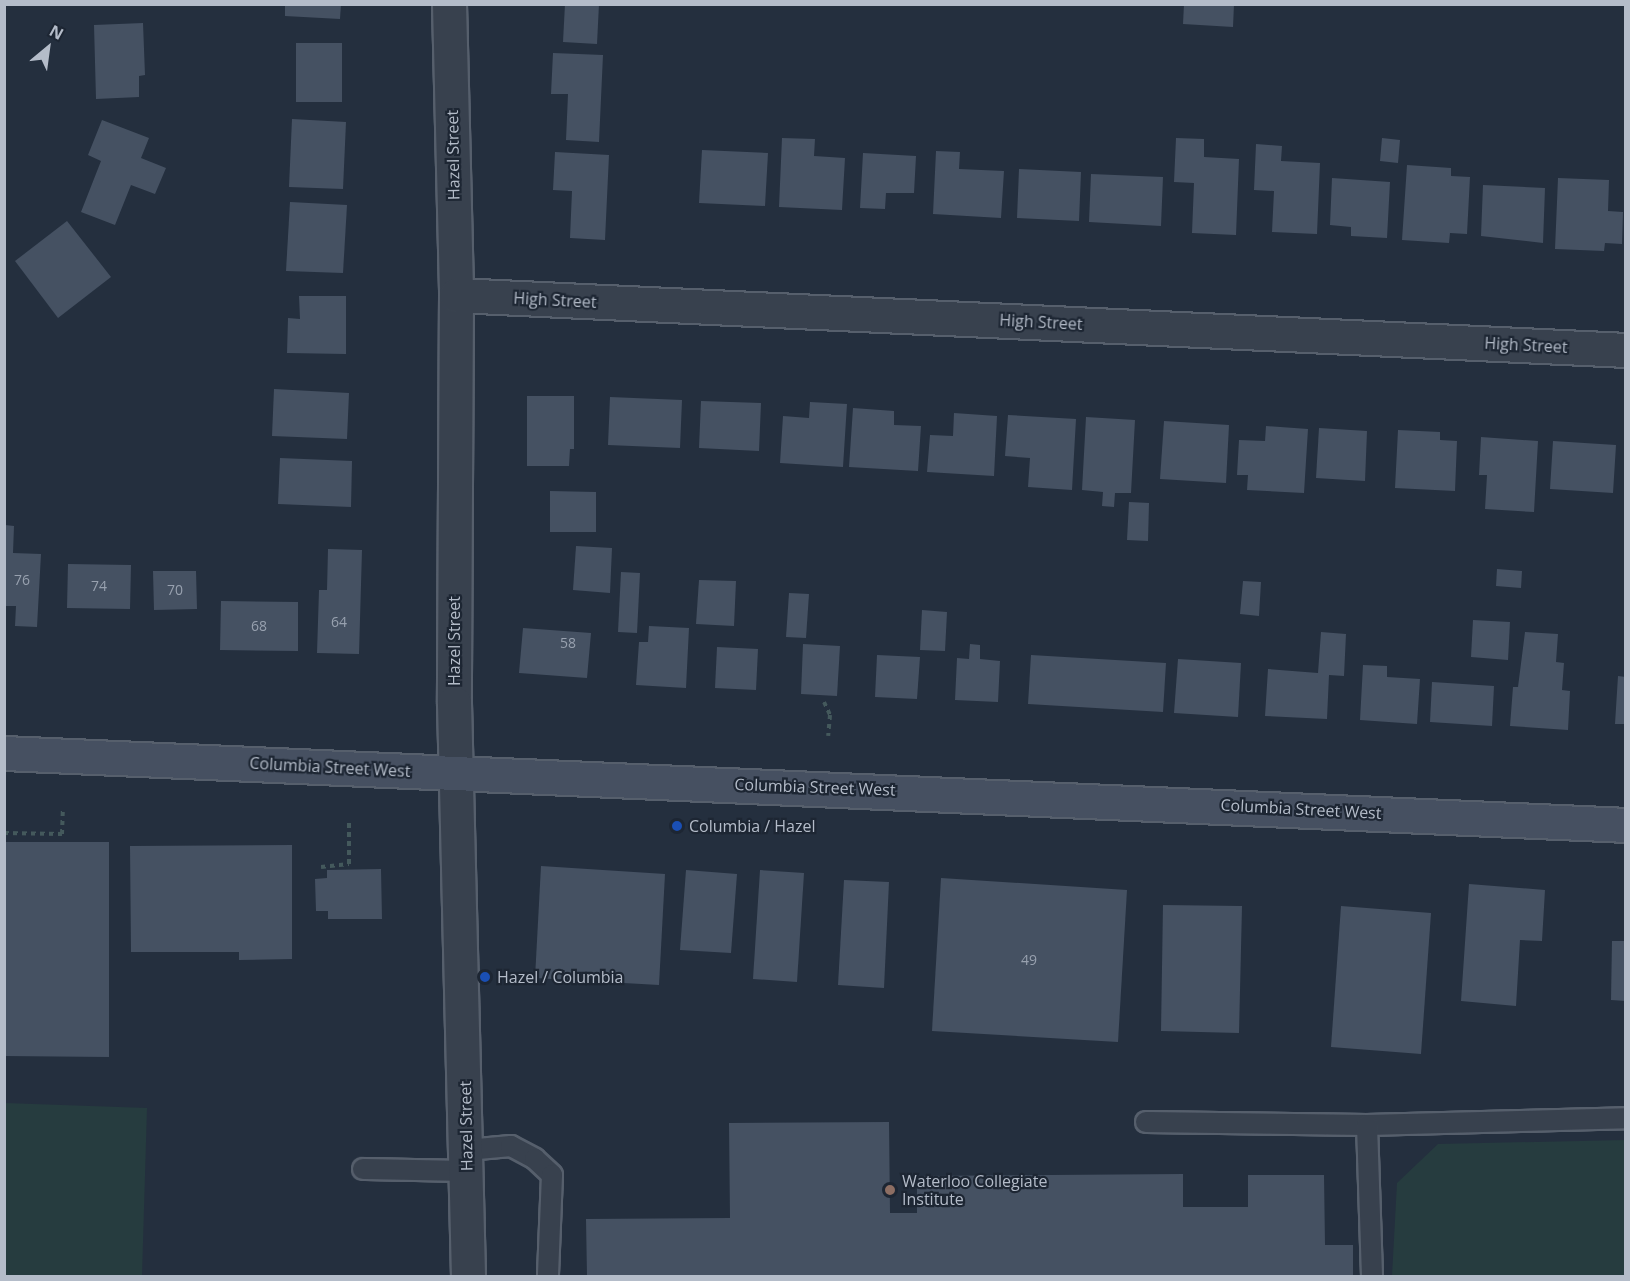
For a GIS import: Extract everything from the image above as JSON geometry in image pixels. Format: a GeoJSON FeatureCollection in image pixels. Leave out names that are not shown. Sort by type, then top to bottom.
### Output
{"type":"FeatureCollection","features":[{"type":"Feature","properties":{"kind":"main road","name":"Columbia Street West"},"geometry":{"type":"LineString","coordinates":[[4,753],[1626,825]]}},
{"type":"Feature","properties":{"kind":"street","name":"Hazel Street"},"geometry":{"type":"LineString","coordinates":[[449,4],[456,295],[457,772],[468,1276]]}},
{"type":"Feature","properties":{"kind":"street","name":"High Street"},"geometry":{"type":"LineString","coordinates":[[456,295],[1626,350]]}},
{"type":"Feature","properties":{"kind":"lane"},"geometry":{"type":"LineString","coordinates":[[1146,1122],[1367,1125],[1626,1118]]}},
{"type":"Feature","properties":{"kind":"lane"},"geometry":{"type":"LineString","coordinates":[[1367,1125],[1372,1276]]}},
{"type":"Feature","properties":{"kind":"lane"},"geometry":{"type":"LineString","coordinates":[[363,1169],[467,1161],[511,1146],[535,1159],[552,1175],[548,1276]]}},
{"type":"Feature","properties":{"kind":"path"},"geometry":{"type":"LineString","coordinates":[[824,702],[830,715],[828,736]]}},
{"type":"Feature","properties":{"kind":"path"},"geometry":{"type":"LineString","coordinates":[[4,833],[62,834],[63,807]]}},
{"type":"Feature","properties":{"kind":"path"},"geometry":{"type":"LineString","coordinates":[[321,867],[349,864],[349,821]]}},
{"type":"Feature","properties":{"kind":"green space"},"geometry":{"type":"Polygon","coordinates":[[[5,1103],[147,1108],[142,1276],[5,1276],[5,1103]]]}},
{"type":"Feature","properties":{"kind":"green space"},"geometry":{"type":"Polygon","coordinates":[[[1625,1140],[1625,1276],[1392,1276],[1397,1183],[1438,1144],[1625,1140]]]}},
{"type":"Feature","properties":{"kind":"building"},"geometry":{"type":"Polygon","coordinates":[[[285,4],[341,4],[340,19],[285,16],[285,4]]]}},
{"type":"Feature","properties":{"kind":"building"},"geometry":{"type":"Polygon","coordinates":[[[565,4],[599,4],[597,44],[563,42],[565,4]]]}},
{"type":"Feature","properties":{"kind":"building"},"geometry":{"type":"Polygon","coordinates":[[[1184,4],[1234,4],[1233,27],[1183,24],[1184,4]]]}},
{"type":"Feature","properties":{"kind":"building"},"geometry":{"type":"Polygon","coordinates":[[[143,23],[145,75],[139,76],[139,97],[96,99],[94,25],[143,23]]]}},
{"type":"Feature","properties":{"kind":"building"},"geometry":{"type":"Polygon","coordinates":[[[296,43],[342,43],[342,102],[296,102],[296,43]]]}},
{"type":"Feature","properties":{"kind":"building"},"geometry":{"type":"Polygon","coordinates":[[[553,53],[603,55],[599,142],[566,140],[568,94],[551,94],[553,53]]]}},
{"type":"Feature","properties":{"kind":"building"},"geometry":{"type":"Polygon","coordinates":[[[292,119],[346,122],[343,189],[289,187],[292,119]]]}},
{"type":"Feature","properties":{"kind":"building"},"geometry":{"type":"Polygon","coordinates":[[[102,120],[149,138],[141,158],[166,168],[155,194],[131,185],[115,225],[81,212],[101,161],[88,155],[102,120]]]}},
{"type":"Feature","properties":{"kind":"building"},"geometry":{"type":"Polygon","coordinates":[[[782,138],[815,139],[814,156],[845,158],[842,210],[779,207],[782,138]]]}},
{"type":"Feature","properties":{"kind":"building"},"geometry":{"type":"Polygon","coordinates":[[[1176,138],[1204,139],[1204,157],[1239,159],[1236,235],[1192,233],[1194,183],[1174,182],[1176,138]]]}},
{"type":"Feature","properties":{"kind":"building"},"geometry":{"type":"Polygon","coordinates":[[[1382,138],[1400,140],[1398,163],[1380,161],[1382,138]]]}},
{"type":"Feature","properties":{"kind":"building"},"geometry":{"type":"Polygon","coordinates":[[[1256,144],[1282,146],[1281,161],[1320,163],[1317,234],[1272,232],[1274,191],[1254,190],[1256,144]]]}},
{"type":"Feature","properties":{"kind":"building"},"geometry":{"type":"Polygon","coordinates":[[[702,150],[768,153],[765,206],[699,203],[702,150]]]}},
{"type":"Feature","properties":{"kind":"building"},"geometry":{"type":"Polygon","coordinates":[[[936,151],[960,152],[959,169],[1004,171],[1001,218],[933,214],[936,151]]]}},
{"type":"Feature","properties":{"kind":"building"},"geometry":{"type":"Polygon","coordinates":[[[555,152],[609,155],[605,240],[570,238],[572,191],[553,190],[555,152]]]}},
{"type":"Feature","properties":{"kind":"building"},"geometry":{"type":"Polygon","coordinates":[[[863,153],[916,156],[914,193],[886,193],[885,209],[860,208],[863,153]]]}},
{"type":"Feature","properties":{"kind":"building"},"geometry":{"type":"Polygon","coordinates":[[[1407,165],[1451,168],[1451,176],[1470,177],[1467,234],[1450,233],[1449,243],[1402,240],[1407,165]]]}},
{"type":"Feature","properties":{"kind":"building"},"geometry":{"type":"Polygon","coordinates":[[[1019,169],[1081,172],[1079,221],[1017,218],[1019,169]]]}},
{"type":"Feature","properties":{"kind":"building"},"geometry":{"type":"Polygon","coordinates":[[[1091,174],[1163,177],[1161,226],[1089,222],[1091,174]]]}},
{"type":"Feature","properties":{"kind":"building"},"geometry":{"type":"Polygon","coordinates":[[[1332,178],[1390,182],[1387,238],[1351,236],[1351,227],[1330,225],[1332,178]]]}},
{"type":"Feature","properties":{"kind":"building"},"geometry":{"type":"Polygon","coordinates":[[[1558,178],[1609,180],[1608,211],[1623,212],[1622,244],[1605,243],[1604,251],[1555,249],[1558,178]]]}},
{"type":"Feature","properties":{"kind":"building"},"geometry":{"type":"Polygon","coordinates":[[[1483,185],[1545,188],[1543,243],[1481,236],[1483,185]]]}},
{"type":"Feature","properties":{"kind":"building"},"geometry":{"type":"Polygon","coordinates":[[[290,202],[347,205],[343,273],[286,271],[290,202]]]}},
{"type":"Feature","properties":{"kind":"building"},"geometry":{"type":"Polygon","coordinates":[[[67,221],[111,277],[58,318],[15,261],[67,221]]]}},
{"type":"Feature","properties":{"kind":"building"},"geometry":{"type":"Polygon","coordinates":[[[299,296],[346,296],[346,354],[287,353],[288,318],[300,319],[299,296]]]}},
{"type":"Feature","properties":{"kind":"building"},"geometry":{"type":"Polygon","coordinates":[[[274,389],[349,393],[347,439],[272,436],[274,389]]]}},
{"type":"Feature","properties":{"kind":"building"},"geometry":{"type":"Polygon","coordinates":[[[527,396],[574,396],[574,449],[570,449],[569,466],[527,466],[527,396]]]}},
{"type":"Feature","properties":{"kind":"building"},"geometry":{"type":"Polygon","coordinates":[[[610,397],[682,400],[680,448],[608,445],[610,397]]]}},
{"type":"Feature","properties":{"kind":"building"},"geometry":{"type":"Polygon","coordinates":[[[701,401],[761,403],[759,451],[699,448],[701,401]]]}},
{"type":"Feature","properties":{"kind":"building"},"geometry":{"type":"Polygon","coordinates":[[[810,402],[847,404],[843,467],[780,463],[783,416],[809,418],[810,402]]]}},
{"type":"Feature","properties":{"kind":"building"},"geometry":{"type":"Polygon","coordinates":[[[853,408],[894,411],[894,425],[921,426],[918,471],[849,467],[853,408]]]}},
{"type":"Feature","properties":{"kind":"building"},"geometry":{"type":"Polygon","coordinates":[[[954,413],[997,416],[994,476],[927,472],[930,435],[953,436],[954,413]]]}},
{"type":"Feature","properties":{"kind":"building"},"geometry":{"type":"Polygon","coordinates":[[[1008,415],[1076,419],[1072,490],[1028,487],[1030,458],[1005,456],[1008,415]]]}},
{"type":"Feature","properties":{"kind":"building"},"geometry":{"type":"Polygon","coordinates":[[[1086,417],[1135,420],[1131,493],[1115,493],[1114,507],[1102,506],[1103,492],[1082,490],[1086,417]]]}},
{"type":"Feature","properties":{"kind":"building"},"geometry":{"type":"Polygon","coordinates":[[[1164,421],[1229,425],[1226,483],[1160,479],[1164,421]]]}},
{"type":"Feature","properties":{"kind":"building"},"geometry":{"type":"Polygon","coordinates":[[[1266,426],[1308,429],[1304,493],[1247,490],[1248,475],[1237,475],[1239,440],[1265,441],[1266,426]]]}},
{"type":"Feature","properties":{"kind":"building"},"geometry":{"type":"Polygon","coordinates":[[[1319,428],[1367,431],[1365,481],[1316,478],[1319,428]]]}},
{"type":"Feature","properties":{"kind":"building"},"geometry":{"type":"Polygon","coordinates":[[[1398,430],[1440,432],[1440,440],[1457,441],[1455,491],[1395,488],[1398,430]]]}},
{"type":"Feature","properties":{"kind":"building"},"geometry":{"type":"Polygon","coordinates":[[[1481,437],[1538,441],[1534,512],[1485,509],[1487,475],[1479,475],[1481,437]]]}},
{"type":"Feature","properties":{"kind":"building"},"geometry":{"type":"Polygon","coordinates":[[[1553,441],[1616,445],[1613,493],[1550,489],[1553,441]]]}},
{"type":"Feature","properties":{"kind":"building"},"geometry":{"type":"Polygon","coordinates":[[[280,458],[352,461],[351,507],[278,504],[280,458]]]}},
{"type":"Feature","properties":{"kind":"building"},"geometry":{"type":"Polygon","coordinates":[[[550,491],[596,492],[596,532],[550,532],[550,491]]]}},
{"type":"Feature","properties":{"kind":"building"},"geometry":{"type":"Polygon","coordinates":[[[1129,502],[1149,503],[1148,541],[1127,540],[1129,502]]]}},
{"type":"Feature","properties":{"kind":"building"},"geometry":{"type":"Polygon","coordinates":[[[5,525],[14,526],[13,553],[41,554],[37,627],[15,626],[16,606],[5,606],[5,525]]]}},
{"type":"Feature","properties":{"kind":"building"},"geometry":{"type":"Polygon","coordinates":[[[576,546],[612,548],[610,593],[573,590],[576,546]]]}},
{"type":"Feature","properties":{"kind":"building"},"geometry":{"type":"Polygon","coordinates":[[[328,549],[362,550],[359,654],[317,653],[319,590],[327,590],[328,549]]]}},
{"type":"Feature","properties":{"kind":"building"},"geometry":{"type":"Polygon","coordinates":[[[68,564],[131,565],[130,609],[67,608],[68,564]]]}},
{"type":"Feature","properties":{"kind":"building"},"geometry":{"type":"Polygon","coordinates":[[[1497,569],[1522,571],[1521,588],[1496,586],[1497,569]]]}},
{"type":"Feature","properties":{"kind":"building"},"geometry":{"type":"Polygon","coordinates":[[[153,571],[196,571],[197,609],[154,610],[153,571]]]}},
{"type":"Feature","properties":{"kind":"building"},"geometry":{"type":"Polygon","coordinates":[[[621,572],[640,573],[637,633],[618,632],[621,572]]]}},
{"type":"Feature","properties":{"kind":"building"},"geometry":{"type":"Polygon","coordinates":[[[699,580],[736,581],[734,626],[696,624],[699,580]]]}},
{"type":"Feature","properties":{"kind":"building"},"geometry":{"type":"Polygon","coordinates":[[[1243,581],[1261,582],[1259,616],[1240,614],[1243,581]]]}},
{"type":"Feature","properties":{"kind":"building"},"geometry":{"type":"Polygon","coordinates":[[[789,593],[809,594],[806,638],[786,637],[789,593]]]}},
{"type":"Feature","properties":{"kind":"building"},"geometry":{"type":"Polygon","coordinates":[[[221,601],[298,602],[298,651],[220,650],[221,601]]]}},
{"type":"Feature","properties":{"kind":"building"},"geometry":{"type":"Polygon","coordinates":[[[922,610],[947,612],[945,651],[920,650],[922,610]]]}},
{"type":"Feature","properties":{"kind":"building"},"geometry":{"type":"Polygon","coordinates":[[[1473,620],[1510,622],[1508,660],[1471,657],[1473,620]]]}},
{"type":"Feature","properties":{"kind":"building"},"geometry":{"type":"Polygon","coordinates":[[[649,626],[689,628],[686,688],[636,685],[639,642],[648,642],[649,626]]]}},
{"type":"Feature","properties":{"kind":"building"},"geometry":{"type":"Polygon","coordinates":[[[523,628],[591,633],[587,678],[519,673],[523,628]]]}},
{"type":"Feature","properties":{"kind":"building"},"geometry":{"type":"Polygon","coordinates":[[[1321,632],[1346,634],[1344,676],[1329,675],[1327,719],[1265,716],[1268,669],[1318,673],[1321,632]]]}},
{"type":"Feature","properties":{"kind":"building"},"geometry":{"type":"Polygon","coordinates":[[[1525,632],[1558,634],[1556,662],[1564,663],[1562,690],[1570,691],[1568,730],[1510,726],[1513,687],[1518,687],[1525,632]]]}},
{"type":"Feature","properties":{"kind":"building"},"geometry":{"type":"Polygon","coordinates":[[[803,644],[840,646],[837,696],[801,694],[803,644]]]}},
{"type":"Feature","properties":{"kind":"building"},"geometry":{"type":"Polygon","coordinates":[[[970,644],[980,645],[980,659],[1000,661],[998,702],[955,700],[957,658],[969,659],[970,644]]]}},
{"type":"Feature","properties":{"kind":"building"},"geometry":{"type":"Polygon","coordinates":[[[717,647],[758,649],[756,690],[715,688],[717,647]]]}},
{"type":"Feature","properties":{"kind":"building"},"geometry":{"type":"Polygon","coordinates":[[[877,655],[920,657],[917,699],[875,697],[877,655]]]}},
{"type":"Feature","properties":{"kind":"building"},"geometry":{"type":"Polygon","coordinates":[[[1031,655],[1166,663],[1163,712],[1028,704],[1031,655]]]}},
{"type":"Feature","properties":{"kind":"building"},"geometry":{"type":"Polygon","coordinates":[[[1178,659],[1241,663],[1238,717],[1174,713],[1178,659]]]}},
{"type":"Feature","properties":{"kind":"building"},"geometry":{"type":"Polygon","coordinates":[[[1363,665],[1387,666],[1387,677],[1420,679],[1417,724],[1360,720],[1363,665]]]}},
{"type":"Feature","properties":{"kind":"building"},"geometry":{"type":"Polygon","coordinates":[[[1618,676],[1626,677],[1626,724],[1615,724],[1618,676]]]}},
{"type":"Feature","properties":{"kind":"building"},"geometry":{"type":"Polygon","coordinates":[[[1432,682],[1494,686],[1492,726],[1430,722],[1432,682]]]}},
{"type":"Feature","properties":{"kind":"building"},"geometry":{"type":"Polygon","coordinates":[[[4,842],[109,842],[109,1057],[4,1056],[4,842]]]}},
{"type":"Feature","properties":{"kind":"building"},"geometry":{"type":"Polygon","coordinates":[[[292,845],[292,959],[239,960],[239,952],[131,952],[130,846],[292,845]]]}},
{"type":"Feature","properties":{"kind":"building"},"geometry":{"type":"Polygon","coordinates":[[[541,866],[665,874],[659,985],[535,978],[541,866]]]}},
{"type":"Feature","properties":{"kind":"building"},"geometry":{"type":"Polygon","coordinates":[[[381,869],[382,919],[328,919],[328,911],[316,911],[315,879],[327,878],[327,870],[381,869]]]}},
{"type":"Feature","properties":{"kind":"building"},"geometry":{"type":"Polygon","coordinates":[[[686,870],[737,874],[731,953],[680,950],[686,870]]]}},
{"type":"Feature","properties":{"kind":"building"},"geometry":{"type":"Polygon","coordinates":[[[760,870],[804,873],[797,982],[753,979],[760,870]]]}},
{"type":"Feature","properties":{"kind":"building"},"geometry":{"type":"Polygon","coordinates":[[[941,878],[1127,890],[1118,1042],[932,1031],[941,878]]]}},
{"type":"Feature","properties":{"kind":"building"},"geometry":{"type":"Polygon","coordinates":[[[844,880],[889,882],[884,988],[838,985],[844,880]]]}},
{"type":"Feature","properties":{"kind":"building"},"geometry":{"type":"Polygon","coordinates":[[[1469,884],[1545,890],[1542,941],[1520,940],[1516,1006],[1461,1001],[1469,884]]]}},
{"type":"Feature","properties":{"kind":"building"},"geometry":{"type":"Polygon","coordinates":[[[1163,905],[1242,906],[1239,1033],[1161,1031],[1163,905]]]}},
{"type":"Feature","properties":{"kind":"building"},"geometry":{"type":"Polygon","coordinates":[[[1341,906],[1431,913],[1421,1054],[1331,1047],[1341,906]]]}},
{"type":"Feature","properties":{"kind":"building"},"geometry":{"type":"Polygon","coordinates":[[[1612,941],[1626,941],[1626,1001],[1611,1000],[1612,941]]]}},
{"type":"Feature","properties":{"kind":"building","name":"Waterloo Collegiate Institute"},"geometry":{"type":"Polygon","coordinates":[[[889,1122],[890,1213],[917,1213],[917,1176],[1183,1174],[1183,1207],[1248,1207],[1248,1175],[1324,1175],[1325,1245],[1353,1245],[1353,1276],[587,1276],[586,1219],[730,1218],[729,1123],[889,1122]]]}},
{"type":"Feature","properties":{"kind":"place","name":"Columbia / Hazel"},"geometry":{"type":"Point","coordinates":[677,826]}},
{"type":"Feature","properties":{"kind":"place","name":"Hazel / Columbia"},"geometry":{"type":"Point","coordinates":[485,977]}},
{"type":"Feature","properties":{"kind":"place","name":"Waterloo Collegiate Institute"},"geometry":{"type":"Point","coordinates":[890,1190]}}]}
